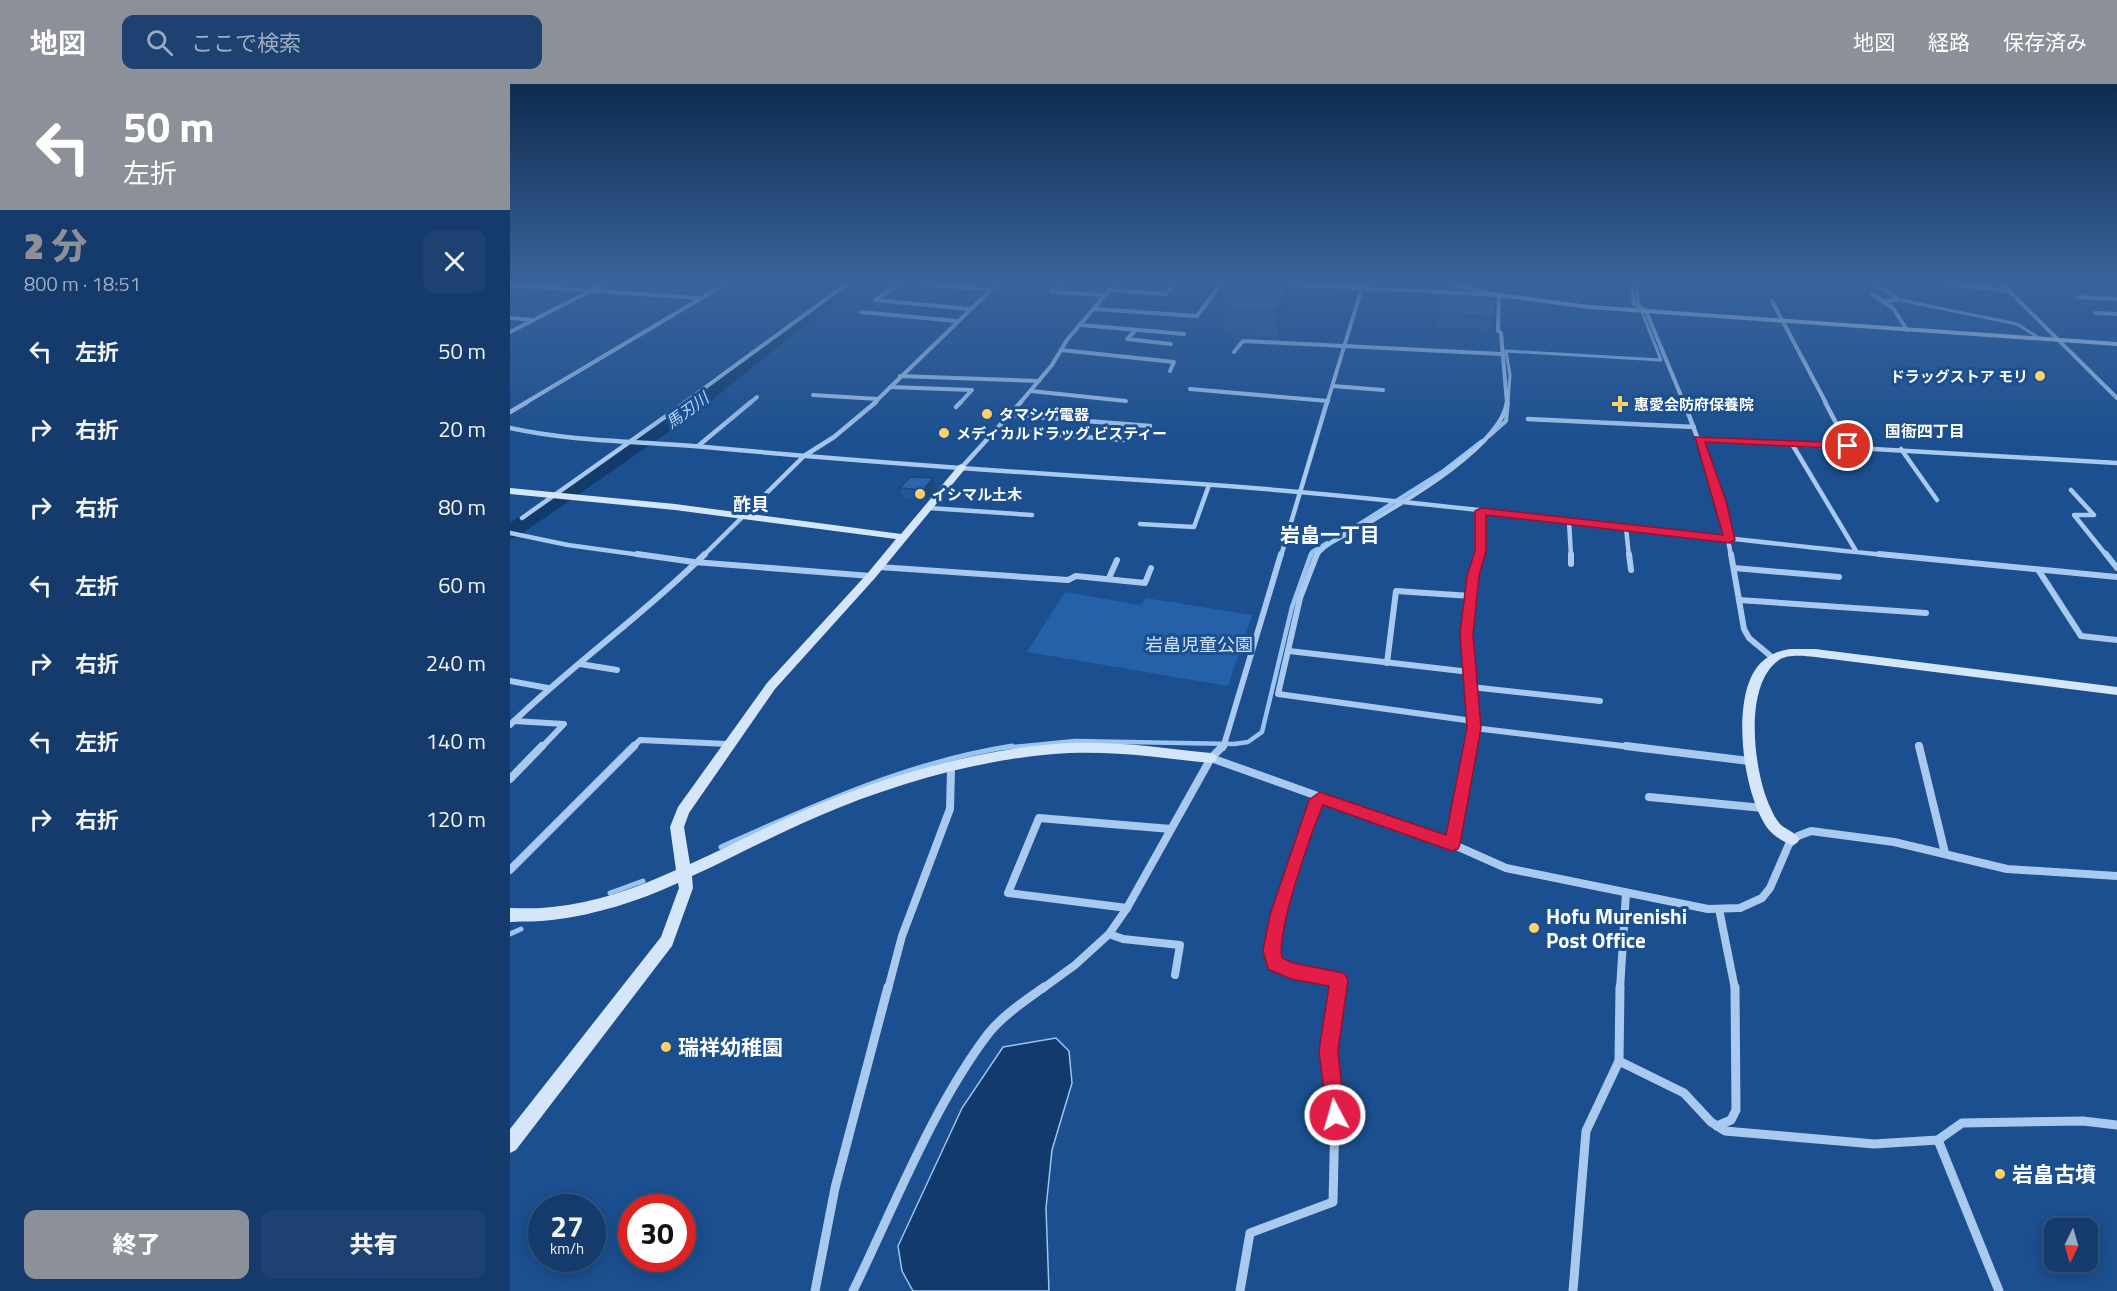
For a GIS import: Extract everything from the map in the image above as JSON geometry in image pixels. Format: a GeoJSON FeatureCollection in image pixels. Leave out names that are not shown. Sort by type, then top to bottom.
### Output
{"type":"FeatureCollection","features":[{"type":"Feature","properties":{"kind":"street"},"geometry":{"type":"LineString","coordinates":[[510,411],[576,375],[637,337]]}},
{"type":"Feature","properties":{"kind":"street"},"geometry":{"type":"LineString","coordinates":[[522,518],[774,337]]}},
{"type":"Feature","properties":{"kind":"street"},"geometry":{"type":"LineString","coordinates":[[512,723],[548,688],[667,592],[694,562],[804,456],[834,437],[878,399],[939,337]]}},
{"type":"Feature","properties":{"kind":"street"},"geometry":{"type":"LineString","coordinates":[[510,1144],[667,940],[686,888],[686,872],[677,827],[728,744],[771,686],[875,572],[962,467],[1031,391],[1071,337]]}},
{"type":"Feature","properties":{"kind":"street"},"geometry":{"type":"LineString","coordinates":[[1129,337],[1127,339],[1171,344]]}},
{"type":"Feature","properties":{"kind":"street"},"geometry":{"type":"LineString","coordinates":[[853,1291],[947,1098],[989,1033],[1012,1011],[1075,965],[1108,934],[1127,908],[1211,758],[1222,750],[1348,337]]}},
{"type":"Feature","properties":{"kind":"street"},"geometry":{"type":"LineString","coordinates":[[1501,337],[1502,354],[1506,366],[1505,406],[1499,423],[1444,474],[1402,503],[1318,552],[1298,607],[1278,694],[1474,724],[1749,761]]}},
{"type":"Feature","properties":{"kind":"street"},"geometry":{"type":"LineString","coordinates":[[1657,337],[1699,439],[1721,501],[1730,540],[1744,628],[1749,639],[1773,658]]}},
{"type":"Feature","properties":{"kind":"street"},"geometry":{"type":"LineString","coordinates":[[1791,337],[1848,446]]}},
{"type":"Feature","properties":{"kind":"street"},"geometry":{"type":"LineString","coordinates":[[2008,337],[2117,344]]}},
{"type":"Feature","properties":{"kind":"street"},"geometry":{"type":"LineString","coordinates":[[2054,337],[2117,398]]}},
{"type":"Feature","properties":{"kind":"street"},"geometry":{"type":"LineString","coordinates":[[1234,352],[1243,341],[1502,354]]}},
{"type":"Feature","properties":{"kind":"street"},"geometry":{"type":"LineString","coordinates":[[1061,350],[1174,362],[1170,371]]}},
{"type":"Feature","properties":{"kind":"street"},"geometry":{"type":"LineString","coordinates":[[900,375],[1039,381]]}},
{"type":"Feature","properties":{"kind":"street"},"geometry":{"type":"LineString","coordinates":[[1334,386],[1383,390]]}},
{"type":"Feature","properties":{"kind":"street"},"geometry":{"type":"LineString","coordinates":[[890,387],[972,390],[956,407]]}},
{"type":"Feature","properties":{"kind":"street"},"geometry":{"type":"LineString","coordinates":[[1190,389],[1328,401]]}},
{"type":"Feature","properties":{"kind":"street"},"geometry":{"type":"LineString","coordinates":[[1031,391],[1126,401]]}},
{"type":"Feature","properties":{"kind":"street"},"geometry":{"type":"LineString","coordinates":[[813,395],[878,399]]}},
{"type":"Feature","properties":{"kind":"street"},"geometry":{"type":"LineString","coordinates":[[698,447],[756,397]]}},
{"type":"Feature","properties":{"kind":"street"},"geometry":{"type":"LineString","coordinates":[[1009,415],[1150,426]]}},
{"type":"Feature","properties":{"kind":"street"},"geometry":{"type":"LineString","coordinates":[[1528,419],[1694,427]]}},
{"type":"Feature","properties":{"kind":"street"},"geometry":{"type":"LineString","coordinates":[[510,428],[538,434],[633,440],[804,456],[1301,491],[1730,540],[2117,577]]}},
{"type":"Feature","properties":{"kind":"street"},"geometry":{"type":"LineString","coordinates":[[995,430],[1123,440]]}},
{"type":"Feature","properties":{"kind":"street"},"geometry":{"type":"LineString","coordinates":[[1699,439],[2117,463]]}},
{"type":"Feature","properties":{"kind":"street"},"geometry":{"type":"LineString","coordinates":[[1792,444],[1856,551]]}},
{"type":"Feature","properties":{"kind":"street"},"geometry":{"type":"LineString","coordinates":[[1901,449],[1937,500]]}},
{"type":"Feature","properties":{"kind":"street"},"geometry":{"type":"LineString","coordinates":[[1140,524],[1194,527],[1209,485]]}},
{"type":"Feature","properties":{"kind":"street"},"geometry":{"type":"LineString","coordinates":[[2071,490],[2094,516],[2074,515],[2117,568]]}},
{"type":"Feature","properties":{"kind":"street"},"geometry":{"type":"LineString","coordinates":[[510,491],[742,515],[903,537]]}},
{"type":"Feature","properties":{"kind":"street"},"geometry":{"type":"LineString","coordinates":[[929,508],[1032,516]]}},
{"type":"Feature","properties":{"kind":"street"},"geometry":{"type":"LineString","coordinates":[[1452,844],[1474,724],[1466,634],[1473,576],[1481,551],[1481,511]]}},
{"type":"Feature","properties":{"kind":"street"},"geometry":{"type":"LineString","coordinates":[[1569,521],[1571,564]]}},
{"type":"Feature","properties":{"kind":"street"},"geometry":{"type":"LineString","coordinates":[[1626,528],[1631,570]]}},
{"type":"Feature","properties":{"kind":"street"},"geometry":{"type":"LineString","coordinates":[[510,533],[568,545],[694,562],[875,572],[1068,580],[1076,576],[1145,583],[1151,568]]}},
{"type":"Feature","properties":{"kind":"street"},"geometry":{"type":"LineString","coordinates":[[1109,578],[1117,560]]}},
{"type":"Feature","properties":{"kind":"street"},"geometry":{"type":"LineString","coordinates":[[1734,568],[1839,577]]}},
{"type":"Feature","properties":{"kind":"street"},"geometry":{"type":"LineString","coordinates":[[2039,571],[2081,636],[2117,640]]}},
{"type":"Feature","properties":{"kind":"street"},"geometry":{"type":"LineString","coordinates":[[1387,663],[1396,591],[1471,596]]}},
{"type":"Feature","properties":{"kind":"street"},"geometry":{"type":"LineString","coordinates":[[1739,600],[1926,613]]}},
{"type":"Feature","properties":{"kind":"street"},"geometry":{"type":"LineString","coordinates":[[1289,651],[1470,672]]}},
{"type":"Feature","properties":{"kind":"street"},"geometry":{"type":"LineString","coordinates":[[1792,839],[1774,826],[1763,808],[1749,761],[1748,717],[1759,675],[1773,658],[1794,653],[1839,656],[2117,692]]}},
{"type":"Feature","properties":{"kind":"street"},"geometry":{"type":"LineString","coordinates":[[580,664],[617,670]]}},
{"type":"Feature","properties":{"kind":"street"},"geometry":{"type":"LineString","coordinates":[[510,681],[548,688]]}},
{"type":"Feature","properties":{"kind":"street"},"geometry":{"type":"LineString","coordinates":[[1471,687],[1600,701]]}},
{"type":"Feature","properties":{"kind":"street"},"geometry":{"type":"LineString","coordinates":[[510,779],[564,724],[512,723]]}},
{"type":"Feature","properties":{"kind":"street"},"geometry":{"type":"LineString","coordinates":[[510,870],[640,740],[728,744]]}},
{"type":"Feature","properties":{"kind":"street"},"geometry":{"type":"LineString","coordinates":[[1919,745],[1946,853]]}},
{"type":"Feature","properties":{"kind":"street"},"geometry":{"type":"LineString","coordinates":[[511,916],[571,912],[603,905],[686,872],[816,811],[882,788],[951,769],[1020,754],[1069,748],[1156,752],[1211,758],[1452,844],[1506,868],[1626,893],[1719,909],[1749,906],[1762,899],[1777,879],[1784,850],[1800,833],[1811,831],[1946,853],[2007,869],[2117,876]]}},
{"type":"Feature","properties":{"kind":"street"},"geometry":{"type":"LineString","coordinates":[[815,1291],[835,1188],[902,936],[950,809],[951,769]]}},
{"type":"Feature","properties":{"kind":"street"},"geometry":{"type":"LineString","coordinates":[[1649,797],[1763,808]]}},
{"type":"Feature","properties":{"kind":"street"},"geometry":{"type":"LineString","coordinates":[[1240,1291],[1250,1233],[1333,1202],[1335,1115],[1329,1051],[1339,980],[1291,971],[1274,963],[1272,950],[1279,915],[1315,804],[1320,798]]}},
{"type":"Feature","properties":{"kind":"street"},"geometry":{"type":"LineString","coordinates":[[1127,908],[1118,905],[1008,893],[1039,818],[1171,829]]}},
{"type":"Feature","properties":{"kind":"street"},"geometry":{"type":"LineString","coordinates":[[1573,1291],[1586,1131],[1619,1061],[1618,1022],[1626,893]]}},
{"type":"Feature","properties":{"kind":"street"},"geometry":{"type":"LineString","coordinates":[[1717,1126],[1731,1120],[1736,1110],[1737,1006],[1734,974],[1719,909]]}},
{"type":"Feature","properties":{"kind":"street"},"geometry":{"type":"LineString","coordinates":[[1108,934],[1123,939],[1180,945],[1175,975]]}},
{"type":"Feature","properties":{"kind":"street"},"geometry":{"type":"LineString","coordinates":[[1619,1061],[1684,1093],[1725,1131],[1874,1144],[1938,1140],[1962,1123],[2083,1121],[2117,1125]]}},
{"type":"Feature","properties":{"kind":"street"},"geometry":{"type":"LineString","coordinates":[[1938,1140],[1999,1291]]}},
{"type":"Feature","properties":{"kind":"green space","name":"岩畠児童公園"},"geometry":{"type":"Polygon","coordinates":[[[1065,592],[1140,605],[1146,598],[1252,615],[1228,686],[1027,652],[1065,592]]]}},
{"type":"Feature","properties":{"kind":"shaded area"},"geometry":{"type":"Polygon","coordinates":[[[1056,1038],[1069,1051],[1072,1083],[1052,1150],[1046,1208],[1049,1291],[913,1291],[902,1271],[898,1246],[962,1108],[1003,1047],[1056,1038]]]}},
{"type":"Feature","properties":{"kind":"building"},"geometry":{"type":"Polygon","coordinates":[[[910,477],[933,478],[923,490],[900,488],[910,477]]]}},
{"type":"Feature","properties":{"kind":"waterway","name":"馬刃川"},"geometry":{"type":"LineString","coordinates":[[510,533],[687,411],[781,337]]}},
{"type":"Feature","properties":{"kind":"waterway"},"geometry":{"type":"LineString","coordinates":[[1508,403],[1510,375],[1506,351],[1661,360],[1652,337]]}},
{"type":"Feature","properties":{"kind":"waterway"},"geometry":{"type":"LineString","coordinates":[[1489,436],[1506,421],[1508,402]]}},
{"type":"Feature","properties":{"kind":"waterway"},"geometry":{"type":"LineString","coordinates":[[1345,533],[1442,472],[1482,441]]}},
{"type":"Feature","properties":{"kind":"waterway"},"geometry":{"type":"LineString","coordinates":[[1311,556],[1312,552],[1327,543]]}},
{"type":"Feature","properties":{"kind":"waterway"},"geometry":{"type":"LineString","coordinates":[[1002,748],[1075,741],[1234,744],[1248,742],[1262,732],[1292,607],[1311,554]]}},
{"type":"Feature","properties":{"kind":"waterway"},"geometry":{"type":"LineString","coordinates":[[721,847],[827,801],[899,774],[974,753],[1012,746]]}},
{"type":"Feature","properties":{"kind":"waterway"},"geometry":{"type":"LineString","coordinates":[[610,893],[643,881]]}},
{"type":"Feature","properties":{"kind":"waterway"},"geometry":{"type":"LineString","coordinates":[[510,934],[521,929]]}},
{"type":"Feature","properties":{"kind":"place","name":"ドラッグストア モリ"},"geometry":{"type":"Point","coordinates":[2040,376]}},
{"type":"Feature","properties":{"kind":"place","name":"惠愛会防府保養院"},"geometry":{"type":"Point","coordinates":[1620,404]}},
{"type":"Feature","properties":{"kind":"place","name":"タマシゲ電器"},"geometry":{"type":"Point","coordinates":[987,414]}},
{"type":"Feature","properties":{"kind":"place","name":"メディカルドラッグ ビスティー"},"geometry":{"type":"Point","coordinates":[944,433]}},
{"type":"Feature","properties":{"kind":"place","name":"イシマル土木"},"geometry":{"type":"Point","coordinates":[920,494]}},
{"type":"Feature","properties":{"kind":"place","name":"Hofu Murenishi Post Office"},"geometry":{"type":"Point","coordinates":[1534,928]}},
{"type":"Feature","properties":{"kind":"place","name":"瑞祥幼稚園"},"geometry":{"type":"Point","coordinates":[666,1047]}},
{"type":"Feature","properties":{"kind":"place","name":"岩畠古墳"},"geometry":{"type":"Point","coordinates":[2000,1174]}},
{"type":"Feature","properties":{"kind":"district","name":"国衙四丁目"},"geometry":{"type":"Point","coordinates":[1925,431]}},
{"type":"Feature","properties":{"kind":"district","name":"酢貝"},"geometry":{"type":"Point","coordinates":[751,504]}},
{"type":"Feature","properties":{"kind":"district","name":"岩畠一丁目"},"geometry":{"type":"Point","coordinates":[1330,534]}},
{"type":"Feature","properties":{"kind":"route"},"geometry":{"type":"LineString","coordinates":[[1335,1115],[1329,1051],[1339,980],[1291,971],[1274,963],[1272,950],[1279,915],[1315,804],[1320,798],[1452,844],[1474,728],[1466,634],[1473,576],[1481,551],[1481,511],[1730,540],[1721,501],[1699,439],[1848,446]]}}]}
